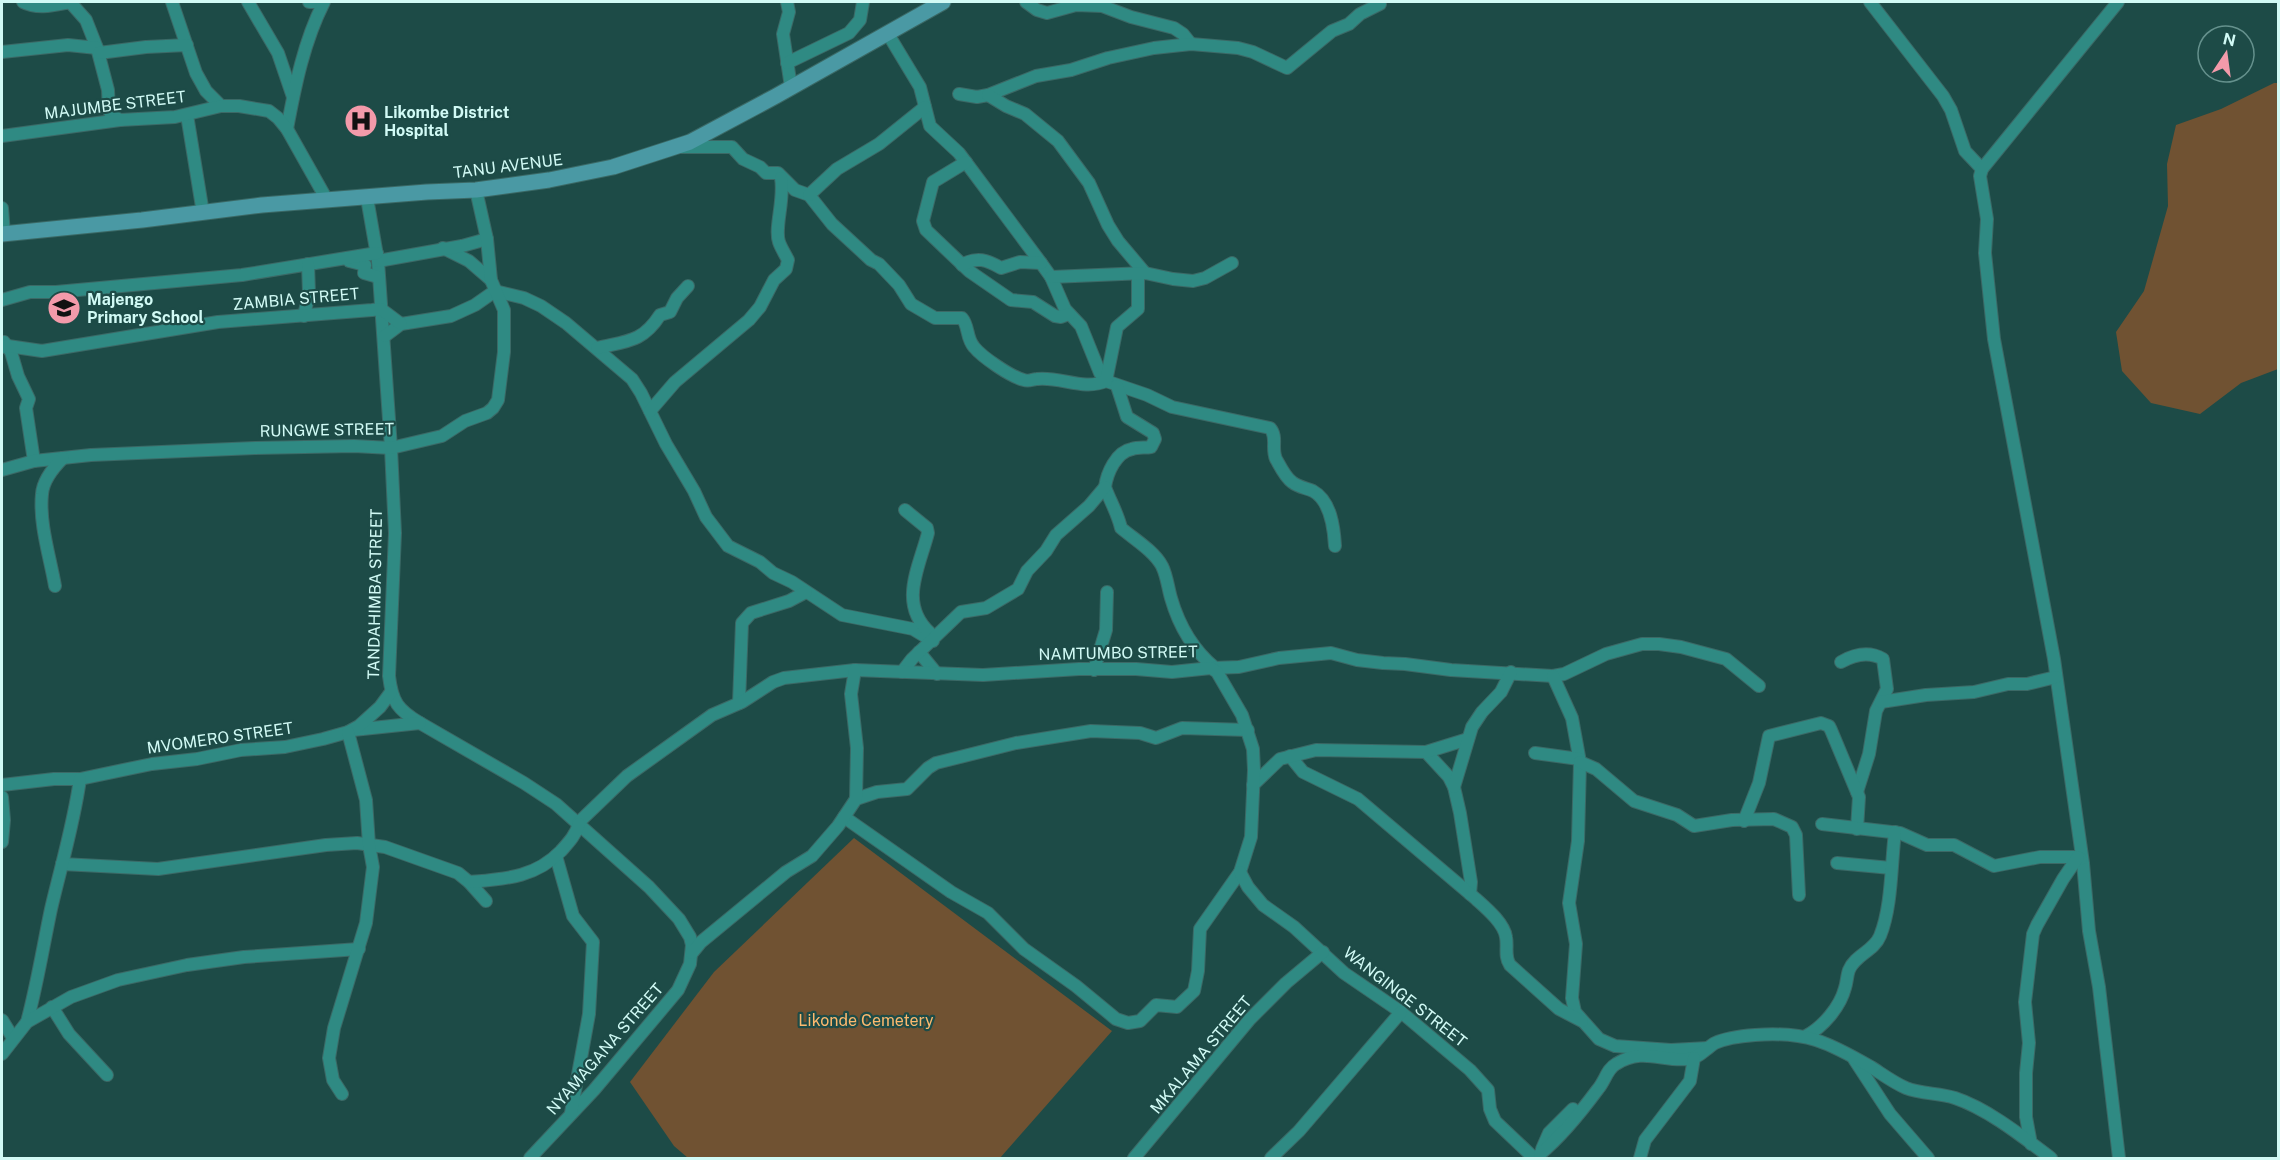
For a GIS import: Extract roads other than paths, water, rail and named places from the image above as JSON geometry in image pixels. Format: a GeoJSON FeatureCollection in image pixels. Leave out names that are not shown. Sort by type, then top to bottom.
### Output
{"type":"FeatureCollection","features":[{"type":"Feature","properties":{"kind":"street"},"geometry":{"type":"LineString","coordinates":[[23,2],[33,6],[71,2],[86,20],[98,50],[108,90],[109,111],[120,120]]}},
{"type":"Feature","properties":{"kind":"street"},"geometry":{"type":"LineString","coordinates":[[172,2],[196,73],[206,91],[221,106]]}},
{"type":"Feature","properties":{"kind":"street"},"geometry":{"type":"LineString","coordinates":[[248,2],[278,52],[293,98]]}},
{"type":"Feature","properties":{"kind":"street"},"geometry":{"type":"LineString","coordinates":[[309,2],[320,2]]}},
{"type":"Feature","properties":{"kind":"street"},"geometry":{"type":"LineString","coordinates":[[287,129],[312,28],[324,2]]}},
{"type":"Feature","properties":{"kind":"street"},"geometry":{"type":"LineString","coordinates":[[787,2],[789,12],[783,34],[790,87]]}},
{"type":"Feature","properties":{"kind":"street"},"geometry":{"type":"LineString","coordinates":[[787,63],[849,33],[860,20],[863,2]]}},
{"type":"Feature","properties":{"kind":"street","name":"TANU AVENUE"},"geometry":{"type":"LineString","coordinates":[[3,234],[327,200],[476,190],[549,180],[613,167],[690,142],[944,2]]}},
{"type":"Feature","properties":{"kind":"street"},"geometry":{"type":"LineString","coordinates":[[1026,2],[1037,10],[1047,13],[1076,5],[1102,6],[1131,17],[1174,28],[1184,34],[1191,44]]}},
{"type":"Feature","properties":{"kind":"street"},"geometry":{"type":"LineString","coordinates":[[1870,2],[1943,96],[1951,110],[1965,151],[1982,169]]}},
{"type":"Feature","properties":{"kind":"street"},"geometry":{"type":"LineString","coordinates":[[2118,2],[1982,169],[1980,176],[1987,219],[1985,253],[1994,339],[2056,677],[2089,931],[2099,987],[2119,1158]]}},
{"type":"Feature","properties":{"kind":"street"},"geometry":{"type":"LineString","coordinates":[[959,94],[988,96],[1036,76],[1071,70],[1108,58],[1154,48],[1191,44],[1238,48],[1253,52],[1287,68],[1332,31],[1349,24],[1360,14],[1380,4]]}},
{"type":"Feature","properties":{"kind":"street"},"geometry":{"type":"LineString","coordinates":[[888,34],[920,87],[930,126],[956,149],[1041,263],[1051,277],[1065,309],[1081,326],[1098,363],[1100,373],[1111,383],[1127,417],[1153,433],[1155,439],[1151,447],[1129,449],[1114,462],[1104,487],[1089,506],[1056,535],[1046,551],[1027,571],[1018,589],[987,608],[962,612],[919,652],[902,672]]}},
{"type":"Feature","properties":{"kind":"street"},"geometry":{"type":"LineString","coordinates":[[2,52],[68,45],[98,50],[187,45]]}},
{"type":"Feature","properties":{"kind":"street"},"geometry":{"type":"LineString","coordinates":[[988,96],[1025,114],[1059,141],[1089,183],[1107,225],[1142,273],[1138,309],[1117,327],[1111,383]]}},
{"type":"Feature","properties":{"kind":"street","name":"MAJUMBE STREET"},"geometry":{"type":"LineString","coordinates":[[2,136],[100,122],[175,117],[221,106],[239,106],[269,111],[287,129],[327,200]]}},
{"type":"Feature","properties":{"kind":"street"},"geometry":{"type":"LineString","coordinates":[[809,195],[837,168],[879,144],[926,107]]}},
{"type":"Feature","properties":{"kind":"street"},"geometry":{"type":"LineString","coordinates":[[100,122],[109,111]]}},
{"type":"Feature","properties":{"kind":"street"},"geometry":{"type":"LineString","coordinates":[[187,115],[203,213]]}},
{"type":"Feature","properties":{"kind":"street"},"geometry":{"type":"LineString","coordinates":[[674,147],[734,147],[747,161],[760,167],[766,173],[777,172],[799,193],[809,195],[832,224],[871,260],[879,264],[899,285],[911,304],[935,318],[959,317],[964,320],[966,334],[975,348],[1026,381],[1036,378],[1093,385],[1111,383],[1147,395],[1172,407],[1270,428],[1274,435],[1275,456],[1289,479],[1295,485],[1315,492],[1321,498],[1332,520],[1335,546]]}},
{"type":"Feature","properties":{"kind":"street"},"geometry":{"type":"LineString","coordinates":[[966,162],[933,182],[923,221],[930,234],[962,265],[1011,300],[1033,302],[1055,316],[1061,317],[1069,314]]}},
{"type":"Feature","properties":{"kind":"street"},"geometry":{"type":"LineString","coordinates":[[650,411],[675,382],[749,320],[760,307],[774,280],[786,269],[788,260],[779,243],[777,233],[782,206],[781,178]]}},
{"type":"Feature","properties":{"kind":"street","name":"RUNGWE STREET"},"geometry":{"type":"LineString","coordinates":[[2,470],[34,461],[63,458],[255,448],[354,446],[391,448],[442,436],[465,421],[493,408],[500,391],[505,336],[504,310],[493,286],[487,239],[476,190]]}},
{"type":"Feature","properties":{"kind":"street","name":"TANDAHIMBA STREET"},"geometry":{"type":"LineString","coordinates":[[367,198],[377,257],[391,448],[394,533],[389,661],[391,692],[398,707],[420,723],[543,794],[578,824],[649,887],[679,919],[690,938],[692,953]]}},
{"type":"Feature","properties":{"kind":"street"},"geometry":{"type":"LineString","coordinates":[[2,208],[3,234]]}},
{"type":"Feature","properties":{"kind":"street"},"geometry":{"type":"LineString","coordinates":[[2,300],[30,292],[56,292],[242,274],[462,246],[487,239]]}},
{"type":"Feature","properties":{"kind":"street"},"geometry":{"type":"LineString","coordinates":[[443,248],[469,261],[493,286],[541,306],[597,348],[632,379],[706,518],[734,550],[760,562],[773,573],[792,582],[842,615],[913,629],[934,639]]}},
{"type":"Feature","properties":{"kind":"street"},"geometry":{"type":"LineString","coordinates":[[962,265],[974,260],[985,259],[1001,268],[1020,262],[1041,263]]}},
{"type":"Feature","properties":{"kind":"street"},"geometry":{"type":"LineString","coordinates":[[340,260],[360,262],[365,265],[364,273],[378,277]]}},
{"type":"Feature","properties":{"kind":"street"},"geometry":{"type":"LineString","coordinates":[[1051,277],[1142,273],[1193,281],[1205,278],[1232,263]]}},
{"type":"Feature","properties":{"kind":"street"},"geometry":{"type":"LineString","coordinates":[[304,316],[309,293],[308,264]]}},
{"type":"Feature","properties":{"kind":"street"},"geometry":{"type":"LineString","coordinates":[[384,336],[400,324],[451,316],[475,305],[493,286]]}},
{"type":"Feature","properties":{"kind":"street"},"geometry":{"type":"LineString","coordinates":[[597,348],[642,336],[653,326],[660,315],[670,312],[677,298],[688,286]]}},
{"type":"Feature","properties":{"kind":"street"},"geometry":{"type":"LineString","coordinates":[[381,309],[400,324]]}},
{"type":"Feature","properties":{"kind":"street","name":"ZAMBIA STREET"},"geometry":{"type":"LineString","coordinates":[[4,344],[42,351],[199,325],[381,309]]}},
{"type":"Feature","properties":{"kind":"street"},"geometry":{"type":"LineString","coordinates":[[4,344],[29,399],[26,408],[34,461]]}},
{"type":"Feature","properties":{"kind":"street"},"geometry":{"type":"LineString","coordinates":[[55,586],[43,521],[42,495],[50,472],[63,458]]}},
{"type":"Feature","properties":{"kind":"street"},"geometry":{"type":"LineString","coordinates":[[1104,487],[1118,515],[1121,528],[1144,546],[1163,568],[1171,599],[1187,639],[1214,668],[1239,667],[1280,658],[1330,652],[1358,660],[1383,663],[1552,676],[1564,674],[1606,654],[1641,644],[1659,644],[1681,647],[1726,659],[1759,686]]}},
{"type":"Feature","properties":{"kind":"street"},"geometry":{"type":"LineString","coordinates":[[905,510],[927,528],[928,533],[915,572],[913,602],[920,624],[934,639]]}},
{"type":"Feature","properties":{"kind":"street"},"geometry":{"type":"LineString","coordinates":[[739,703],[742,623],[751,613],[789,601],[806,591]]}},
{"type":"Feature","properties":{"kind":"street"},"geometry":{"type":"LineString","coordinates":[[1094,670],[1106,630],[1107,592]]}},
{"type":"Feature","properties":{"kind":"street"},"geometry":{"type":"LineString","coordinates":[[919,652],[937,674]]}},
{"type":"Feature","properties":{"kind":"street"},"geometry":{"type":"LineString","coordinates":[[1840,662],[1862,654],[1872,654],[1883,659],[1887,688],[1876,711],[1869,754],[1857,792]]}},
{"type":"Feature","properties":{"kind":"street","name":"NAMTUMBO STREET"},"geometry":{"type":"LineString","coordinates":[[469,882],[504,879],[533,872],[556,856],[570,842],[578,824],[627,776],[712,716],[784,678],[855,670],[983,675],[1136,669],[1172,672],[1214,668],[1235,702],[1248,730],[1253,749],[1251,837],[1248,852],[1240,872],[1200,929],[1198,978],[1194,991],[1179,1006],[1156,1005],[1140,1021],[1128,1023],[1116,1019],[1076,986],[1031,955],[988,913],[951,892],[844,817]]}},
{"type":"Feature","properties":{"kind":"street"},"geometry":{"type":"LineString","coordinates":[[692,953],[701,942],[786,872],[812,856],[856,799],[857,748],[851,694],[855,670]]}},
{"type":"Feature","properties":{"kind":"street"},"geometry":{"type":"LineString","coordinates":[[1454,787],[1472,727],[1482,712],[1501,692],[1510,672]]}},
{"type":"Feature","properties":{"kind":"street"},"geometry":{"type":"LineString","coordinates":[[1552,676],[1572,718],[1580,760],[1578,841],[1569,903],[1576,944],[1572,998],[1575,1012],[1599,1039],[1616,1046],[1654,1049],[1708,1048]]}},
{"type":"Feature","properties":{"kind":"street"},"geometry":{"type":"LineString","coordinates":[[1881,702],[1926,695],[1970,693],[2008,684],[2027,684],[2056,677]]}},
{"type":"Feature","properties":{"kind":"street","name":"MVOMERO STREET"},"geometry":{"type":"LineString","coordinates":[[2,785],[54,779],[80,779],[152,764],[197,759],[241,750],[285,747],[351,731],[380,707],[391,692]]}},
{"type":"Feature","properties":{"kind":"street"},"geometry":{"type":"LineString","coordinates":[[342,1094],[333,1080],[329,1058],[334,1028],[366,922],[373,867],[366,800],[351,731],[420,723]]}},
{"type":"Feature","properties":{"kind":"street"},"geometry":{"type":"LineString","coordinates":[[1744,821],[1759,783],[1768,738],[1771,735],[1821,723],[1829,726],[1857,792],[1859,804],[1857,829]]}},
{"type":"Feature","properties":{"kind":"street"},"geometry":{"type":"LineString","coordinates":[[856,799],[877,792],[906,789],[928,768],[941,761],[1016,743],[1091,731],[1140,734],[1156,738],[1182,728],[1248,730]]}},
{"type":"Feature","properties":{"kind":"street"},"geometry":{"type":"LineString","coordinates":[[1253,785],[1280,759],[1316,750],[1426,752],[1468,739]]}},
{"type":"Feature","properties":{"kind":"street"},"geometry":{"type":"LineString","coordinates":[[1426,752],[1449,777],[1454,787],[1461,813],[1471,882],[1470,894]]}},
{"type":"Feature","properties":{"kind":"street"},"geometry":{"type":"LineString","coordinates":[[1536,753],[1580,760],[1634,801],[1677,815],[1689,825],[1700,826],[1722,821],[1780,820],[1795,830],[1799,895]]}},
{"type":"Feature","properties":{"kind":"street"},"geometry":{"type":"LineString","coordinates":[[1290,756],[1303,772],[1358,799],[1486,908],[1504,932],[1506,960],[1510,965],[1559,1009],[1582,1021]]}},
{"type":"Feature","properties":{"kind":"street"},"geometry":{"type":"LineString","coordinates":[[27,1022],[76,807],[80,779]]}},
{"type":"Feature","properties":{"kind":"street"},"geometry":{"type":"LineString","coordinates":[[2,796],[4,820],[2,842]]}},
{"type":"Feature","properties":{"kind":"street"},"geometry":{"type":"LineString","coordinates":[[1822,824],[1905,834],[1922,844],[1954,845],[1994,866],[2040,857],[2080,858]]}},
{"type":"Feature","properties":{"kind":"street"},"geometry":{"type":"LineString","coordinates":[[1806,1036],[1816,1030],[1832,1013],[1845,989],[1850,967],[1875,944],[1880,936],[1888,902],[1895,832]]}},
{"type":"Feature","properties":{"kind":"street"},"geometry":{"type":"LineString","coordinates":[[62,864],[158,869],[326,845],[369,845],[385,847],[448,868],[469,882],[486,901]]}},
{"type":"Feature","properties":{"kind":"street"},"geometry":{"type":"LineString","coordinates":[[556,856],[573,916],[593,942],[589,1014],[570,1115]]}},
{"type":"Feature","properties":{"kind":"street"},"geometry":{"type":"LineString","coordinates":[[2031,1144],[2026,1118],[2028,1043],[2025,1002],[2033,934],[2080,858]]}},
{"type":"Feature","properties":{"kind":"street"},"geometry":{"type":"LineString","coordinates":[[1837,863],[1891,868]]}},
{"type":"Feature","properties":{"kind":"street","name":"WANGINGE STREET"},"geometry":{"type":"LineString","coordinates":[[1240,872],[1248,887],[1263,905],[1294,927],[1344,973],[1401,1012],[1470,1070],[1488,1090],[1490,1109],[1495,1121],[1537,1157]]}},
{"type":"Feature","properties":{"kind":"street"},"geometry":{"type":"LineString","coordinates":[[2,1054],[27,1022],[71,997],[118,980],[187,965],[244,957],[359,949]]}},
{"type":"Feature","properties":{"kind":"street","name":"MKALAMA STREET"},"geometry":{"type":"LineString","coordinates":[[1134,1158],[1250,1019],[1292,978],[1323,952]]}},
{"type":"Feature","properties":{"kind":"street","name":"NYAMAGANA STREET"},"geometry":{"type":"LineString","coordinates":[[530,1158],[678,990],[687,973],[692,953]]}},
{"type":"Feature","properties":{"kind":"street"},"geometry":{"type":"LineString","coordinates":[[52,1007],[69,1034],[107,1075]]}},
{"type":"Feature","properties":{"kind":"street"},"geometry":{"type":"LineString","coordinates":[[1271,1158],[1299,1131],[1401,1012]]}},
{"type":"Feature","properties":{"kind":"street"},"geometry":{"type":"LineString","coordinates":[[2,1020],[13,1038]]}},
{"type":"Feature","properties":{"kind":"street"},"geometry":{"type":"LineString","coordinates":[[1537,1157],[1546,1138],[1555,1127],[1573,1108],[1585,1105],[1612,1067],[1625,1059],[1652,1055],[1676,1060],[1694,1058],[1725,1040],[1755,1035],[1806,1036],[1831,1044],[1909,1089],[1944,1095],[1983,1110],[2051,1158]]}},
{"type":"Feature","properties":{"kind":"street"},"geometry":{"type":"LineString","coordinates":[[1851,1056],[1890,1114],[1928,1158]]}},
{"type":"Feature","properties":{"kind":"street"},"geometry":{"type":"LineString","coordinates":[[1640,1158],[1645,1140],[1690,1081],[1694,1058]]}},
{"type":"Feature","properties":{"kind":"place","name":"Likombe District Hospital"},"geometry":{"type":"Point","coordinates":[361,121]}},
{"type":"Feature","properties":{"kind":"place","name":"Majengo Primary School"},"geometry":{"type":"Point","coordinates":[64,308]}},
{"type":"Feature","properties":{"kind":"park label","name":"Likonde Cemetery"},"geometry":{"type":"Point","coordinates":[866,1020]}}]}
